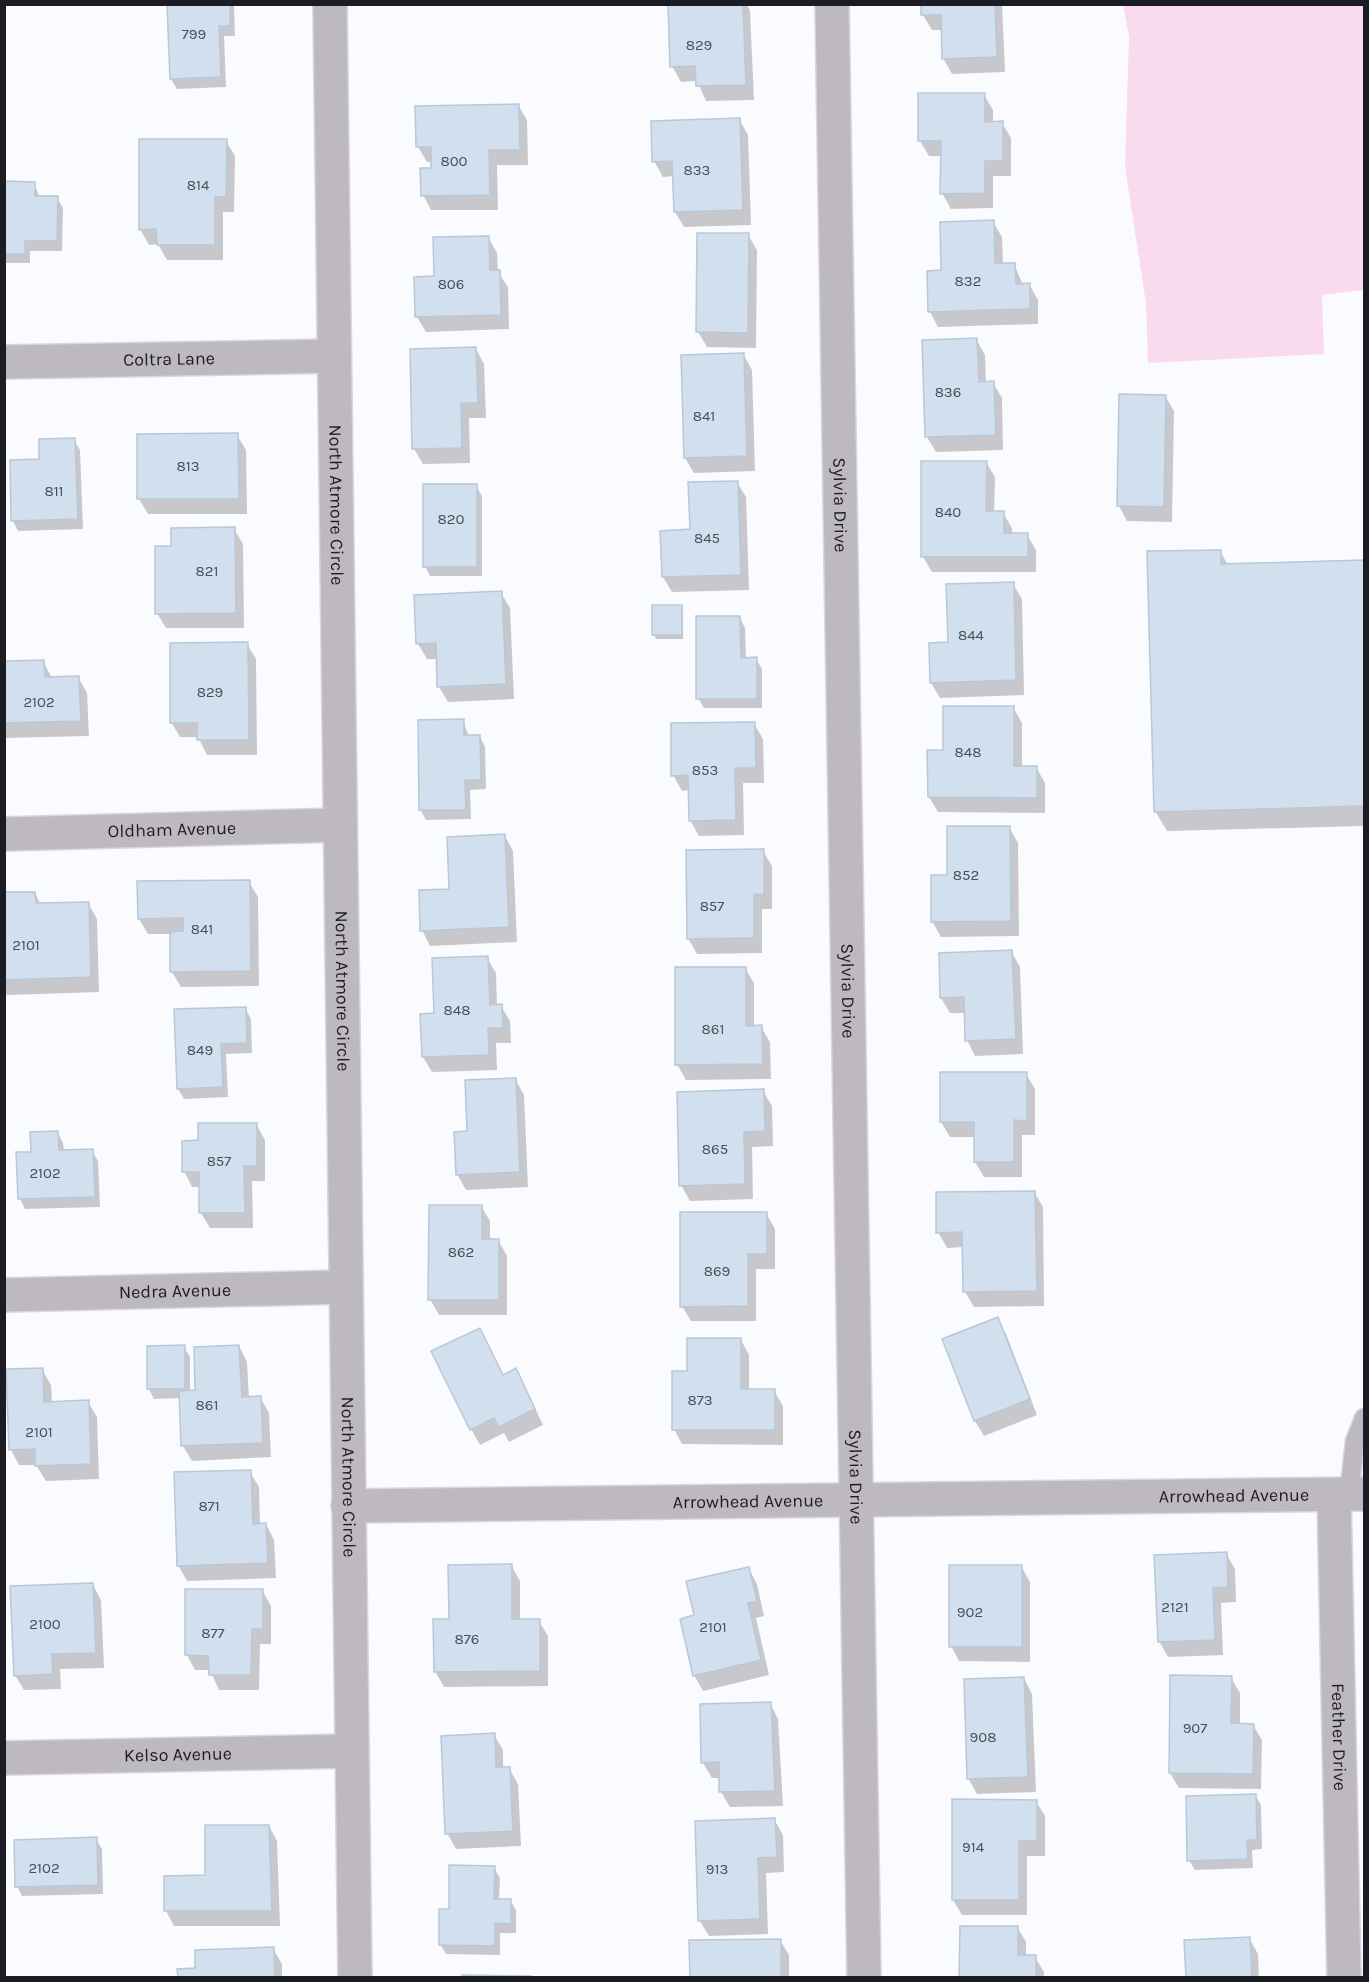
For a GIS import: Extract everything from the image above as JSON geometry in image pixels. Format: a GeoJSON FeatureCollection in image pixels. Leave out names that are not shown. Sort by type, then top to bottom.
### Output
{"type":"FeatureCollection","features":[{"type":"Feature","properties":{"kind":"street","name":"North Atmore Circle"},"geometry":{"type":"LineString","coordinates":[[330,4],[355,1977]]}},
{"type":"Feature","properties":{"kind":"street","name":"Sylvia Drive"},"geometry":{"type":"LineString","coordinates":[[831,4],[864,1977]]}},
{"type":"Feature","properties":{"kind":"street","name":"Coltra Lane"},"geometry":{"type":"LineString","coordinates":[[4,362],[334,356]]}},
{"type":"Feature","properties":{"kind":"street","name":"Oldham Avenue"},"geometry":{"type":"LineString","coordinates":[[4,834],[340,825]]}},
{"type":"Feature","properties":{"kind":"street","name":"Nedra Avenue"},"geometry":{"type":"LineString","coordinates":[[4,1295],[346,1287]]}},
{"type":"Feature","properties":{"kind":"street","name":"Arrowhead Avenue"},"geometry":{"type":"LineString","coordinates":[[348,1506],[1349,1495]]}},
{"type":"Feature","properties":{"kind":"street","name":"Feather Drive"},"geometry":{"type":"LineString","coordinates":[[1344,1977],[1349,1495]]}},
{"type":"Feature","properties":{"kind":"street","name":"Kelso Avenue"},"geometry":{"type":"LineString","coordinates":[[4,1758],[351,1751]]}},
{"type":"Feature","properties":{"kind":"lane"},"geometry":{"type":"LineString","coordinates":[[1349,1495],[1355,1441],[1365,1418]]}},
{"type":"Feature","properties":{"kind":"shaded area"},"geometry":{"type":"Polygon","coordinates":[[[1123,5],[1364,5],[1364,290],[1322,295],[1324,354],[1148,363],[1146,303],[1125,167],[1129,37],[1123,5]]]}},
{"type":"Feature","properties":{"kind":"building"},"geometry":{"type":"Polygon","coordinates":[[[167,4],[230,4],[230,26],[219,26],[221,77],[170,79],[167,4]]]}},
{"type":"Feature","properties":{"kind":"building"},"geometry":{"type":"Polygon","coordinates":[[[668,4],[743,4],[746,85],[696,86],[695,66],[670,67],[668,4]]]}},
{"type":"Feature","properties":{"kind":"building"},"geometry":{"type":"Polygon","coordinates":[[[921,4],[995,4],[997,57],[942,59],[941,15],[921,15],[921,4]]]}},
{"type":"Feature","properties":{"kind":"building"},"geometry":{"type":"Polygon","coordinates":[[[918,93],[985,93],[985,122],[1003,121],[1003,161],[985,161],[985,193],[940,194],[941,141],[918,141],[918,93]]]}},
{"type":"Feature","properties":{"kind":"building"},"geometry":{"type":"Polygon","coordinates":[[[519,104],[520,150],[489,150],[490,195],[421,196],[420,168],[431,168],[431,147],[416,147],[415,106],[519,104]]]}},
{"type":"Feature","properties":{"kind":"building"},"geometry":{"type":"Polygon","coordinates":[[[740,118],[743,210],[674,212],[672,161],[652,162],[651,121],[740,118]]]}},
{"type":"Feature","properties":{"kind":"building"},"geometry":{"type":"Polygon","coordinates":[[[139,139],[227,139],[226,197],[215,197],[215,245],[157,245],[156,229],[139,230],[139,139]]]}},
{"type":"Feature","properties":{"kind":"building"},"geometry":{"type":"Polygon","coordinates":[[[4,181],[35,182],[35,196],[58,196],[57,241],[25,241],[25,254],[4,254],[4,181]]]}},
{"type":"Feature","properties":{"kind":"building"},"geometry":{"type":"Polygon","coordinates":[[[994,220],[995,263],[1015,263],[1016,284],[1030,283],[1030,309],[928,312],[927,271],[941,270],[940,222],[994,220]]]}},
{"type":"Feature","properties":{"kind":"building"},"geometry":{"type":"Polygon","coordinates":[[[697,233],[749,233],[748,333],[696,332],[697,233]]]}},
{"type":"Feature","properties":{"kind":"building"},"geometry":{"type":"Polygon","coordinates":[[[489,236],[490,270],[500,270],[501,315],[415,317],[414,277],[434,276],[433,237],[489,236]]]}},
{"type":"Feature","properties":{"kind":"building"},"geometry":{"type":"Polygon","coordinates":[[[977,338],[979,382],[994,381],[996,435],[925,437],[922,340],[977,338]]]}},
{"type":"Feature","properties":{"kind":"building"},"geometry":{"type":"Polygon","coordinates":[[[476,347],[478,403],[461,403],[462,448],[412,449],[410,349],[476,347]]]}},
{"type":"Feature","properties":{"kind":"building"},"geometry":{"type":"Polygon","coordinates":[[[744,353],[747,456],[684,458],[681,355],[744,353]]]}},
{"type":"Feature","properties":{"kind":"building"},"geometry":{"type":"Polygon","coordinates":[[[1119,394],[1166,395],[1164,507],[1117,506],[1119,394]]]}},
{"type":"Feature","properties":{"kind":"building"},"geometry":{"type":"Polygon","coordinates":[[[238,433],[239,499],[137,499],[137,434],[238,433]]]}},
{"type":"Feature","properties":{"kind":"building"},"geometry":{"type":"Polygon","coordinates":[[[75,438],[78,519],[11,521],[10,460],[39,459],[39,439],[75,438]]]}},
{"type":"Feature","properties":{"kind":"building"},"geometry":{"type":"Polygon","coordinates":[[[921,461],[987,461],[986,511],[1004,511],[1004,533],[1028,533],[1028,557],[921,557],[921,461]]]}},
{"type":"Feature","properties":{"kind":"building"},"geometry":{"type":"Polygon","coordinates":[[[738,481],[741,575],[662,577],[660,531],[690,529],[688,482],[738,481]]]}},
{"type":"Feature","properties":{"kind":"building"},"geometry":{"type":"Polygon","coordinates":[[[423,484],[477,484],[477,567],[423,567],[423,484]]]}},
{"type":"Feature","properties":{"kind":"building"},"geometry":{"type":"Polygon","coordinates":[[[235,527],[236,613],[155,614],[155,546],[171,546],[171,528],[235,527]]]}},
{"type":"Feature","properties":{"kind":"building"},"geometry":{"type":"Polygon","coordinates":[[[1221,550],[1221,564],[1364,560],[1364,806],[1154,812],[1147,551],[1221,550]]]}},
{"type":"Feature","properties":{"kind":"building"},"geometry":{"type":"Polygon","coordinates":[[[1014,582],[1016,680],[930,683],[929,643],[948,642],[946,584],[1014,582]]]}},
{"type":"Feature","properties":{"kind":"building"},"geometry":{"type":"Polygon","coordinates":[[[502,591],[506,684],[437,687],[436,643],[416,644],[414,595],[502,591]]]}},
{"type":"Feature","properties":{"kind":"building"},"geometry":{"type":"Polygon","coordinates":[[[652,605],[682,605],[682,635],[652,635],[652,605]]]}},
{"type":"Feature","properties":{"kind":"building"},"geometry":{"type":"Polygon","coordinates":[[[696,616],[740,616],[741,658],[757,657],[757,699],[696,699],[696,616]]]}},
{"type":"Feature","properties":{"kind":"building"},"geometry":{"type":"Polygon","coordinates":[[[248,642],[249,740],[197,740],[197,723],[170,723],[170,643],[248,642]]]}},
{"type":"Feature","properties":{"kind":"building"},"geometry":{"type":"Polygon","coordinates":[[[44,660],[45,677],[79,676],[81,721],[4,723],[4,661],[44,660]]]}},
{"type":"Feature","properties":{"kind":"building"},"geometry":{"type":"Polygon","coordinates":[[[943,706],[1014,706],[1014,766],[1037,766],[1037,798],[928,797],[927,750],[943,750],[943,706]]]}},
{"type":"Feature","properties":{"kind":"building"},"geometry":{"type":"Polygon","coordinates":[[[464,719],[464,735],[480,735],[481,780],[465,780],[466,810],[419,810],[418,720],[464,719]]]}},
{"type":"Feature","properties":{"kind":"building"},"geometry":{"type":"Polygon","coordinates":[[[755,722],[756,768],[735,768],[736,820],[689,821],[688,775],[671,776],[671,723],[755,722]]]}},
{"type":"Feature","properties":{"kind":"building"},"geometry":{"type":"Polygon","coordinates":[[[947,826],[1010,826],[1011,921],[931,922],[931,875],[947,875],[947,826]]]}},
{"type":"Feature","properties":{"kind":"building"},"geometry":{"type":"Polygon","coordinates":[[[505,834],[509,927],[420,931],[419,890],[449,889],[447,837],[505,834]]]}},
{"type":"Feature","properties":{"kind":"building"},"geometry":{"type":"Polygon","coordinates":[[[764,849],[764,895],[754,894],[754,938],[687,939],[686,850],[764,849]]]}},
{"type":"Feature","properties":{"kind":"building"},"geometry":{"type":"Polygon","coordinates":[[[250,880],[251,971],[170,972],[170,932],[183,931],[183,918],[138,919],[137,881],[250,880]]]}},
{"type":"Feature","properties":{"kind":"building"},"geometry":{"type":"Polygon","coordinates":[[[4,892],[35,892],[36,903],[89,902],[91,977],[4,980],[4,892]]]}},
{"type":"Feature","properties":{"kind":"building"},"geometry":{"type":"Polygon","coordinates":[[[1012,950],[1016,1039],[965,1041],[964,997],[940,998],[939,953],[1012,950]]]}},
{"type":"Feature","properties":{"kind":"building"},"geometry":{"type":"Polygon","coordinates":[[[488,956],[490,1005],[502,1004],[503,1028],[488,1028],[489,1055],[422,1057],[420,1014],[434,1013],[432,958],[488,956]]]}},
{"type":"Feature","properties":{"kind":"building"},"geometry":{"type":"Polygon","coordinates":[[[675,967],[746,967],[746,1026],[762,1025],[763,1064],[675,1065],[675,967]]]}},
{"type":"Feature","properties":{"kind":"building"},"geometry":{"type":"Polygon","coordinates":[[[246,1007],[247,1043],[221,1044],[223,1087],[177,1089],[174,1009],[246,1007]]]}},
{"type":"Feature","properties":{"kind":"building"},"geometry":{"type":"Polygon","coordinates":[[[940,1072],[1027,1072],[1027,1121],[1014,1120],[1014,1162],[974,1162],[974,1122],[940,1122],[940,1072]]]}},
{"type":"Feature","properties":{"kind":"building"},"geometry":{"type":"Polygon","coordinates":[[[516,1078],[520,1172],[456,1175],[454,1132],[467,1131],[465,1080],[516,1078]]]}},
{"type":"Feature","properties":{"kind":"building"},"geometry":{"type":"Polygon","coordinates":[[[764,1089],[765,1131],[744,1132],[745,1184],[679,1186],[677,1092],[764,1089]]]}},
{"type":"Feature","properties":{"kind":"building"},"geometry":{"type":"Polygon","coordinates":[[[198,1123],[257,1123],[257,1166],[244,1166],[245,1213],[199,1213],[199,1172],[182,1172],[182,1141],[198,1140],[198,1123]]]}},
{"type":"Feature","properties":{"kind":"building"},"geometry":{"type":"Polygon","coordinates":[[[58,1131],[59,1150],[93,1149],[95,1197],[18,1199],[16,1152],[31,1152],[30,1132],[58,1131]]]}},
{"type":"Feature","properties":{"kind":"building"},"geometry":{"type":"Polygon","coordinates":[[[1035,1191],[1037,1291],[963,1292],[962,1232],[936,1233],[936,1192],[1035,1191]]]}},
{"type":"Feature","properties":{"kind":"building"},"geometry":{"type":"Polygon","coordinates":[[[429,1205],[482,1205],[482,1239],[499,1239],[499,1300],[428,1300],[429,1205]]]}},
{"type":"Feature","properties":{"kind":"building"},"geometry":{"type":"Polygon","coordinates":[[[680,1212],[767,1212],[767,1254],[748,1254],[748,1306],[680,1307],[680,1212]]]}},
{"type":"Feature","properties":{"kind":"building"},"geometry":{"type":"Polygon","coordinates":[[[998,1317],[1030,1399],[974,1421],[942,1339],[998,1317]]]}},
{"type":"Feature","properties":{"kind":"building"},"geometry":{"type":"Polygon","coordinates":[[[480,1328],[503,1375],[516,1368],[535,1409],[499,1427],[494,1418],[470,1430],[431,1351],[480,1328]]]}},
{"type":"Feature","properties":{"kind":"building"},"geometry":{"type":"Polygon","coordinates":[[[687,1338],[741,1338],[741,1389],[775,1389],[775,1430],[672,1430],[672,1371],[687,1371],[687,1338]]]}},
{"type":"Feature","properties":{"kind":"building"},"geometry":{"type":"Polygon","coordinates":[[[185,1345],[185,1389],[147,1389],[147,1346],[185,1345]]]}},
{"type":"Feature","properties":{"kind":"building"},"geometry":{"type":"Polygon","coordinates":[[[239,1345],[242,1397],[261,1396],[263,1443],[181,1446],[179,1391],[195,1390],[194,1347],[239,1345]]]}},
{"type":"Feature","properties":{"kind":"building"},"geometry":{"type":"Polygon","coordinates":[[[43,1368],[44,1402],[89,1400],[91,1464],[35,1466],[35,1449],[9,1450],[6,1369],[43,1368]]]}},
{"type":"Feature","properties":{"kind":"building"},"geometry":{"type":"Polygon","coordinates":[[[251,1470],[253,1524],[266,1523],[268,1563],[177,1566],[174,1472],[251,1470]]]}},
{"type":"Feature","properties":{"kind":"building"},"geometry":{"type":"Polygon","coordinates":[[[1227,1552],[1228,1587],[1213,1588],[1215,1640],[1158,1642],[1154,1555],[1227,1552]]]}},
{"type":"Feature","properties":{"kind":"building"},"geometry":{"type":"Polygon","coordinates":[[[512,1564],[512,1619],[540,1619],[540,1671],[434,1672],[433,1619],[449,1619],[448,1565],[512,1564]]]}},
{"type":"Feature","properties":{"kind":"building"},"geometry":{"type":"Polygon","coordinates":[[[949,1565],[1022,1565],[1022,1647],[949,1647],[949,1565]]]}},
{"type":"Feature","properties":{"kind":"building"},"geometry":{"type":"Polygon","coordinates":[[[749,1567],[757,1601],[748,1603],[761,1660],[693,1676],[680,1619],[694,1615],[686,1581],[749,1567]]]}},
{"type":"Feature","properties":{"kind":"building"},"geometry":{"type":"Polygon","coordinates":[[[93,1583],[96,1653],[52,1654],[53,1674],[14,1676],[10,1586],[93,1583]]]}},
{"type":"Feature","properties":{"kind":"building"},"geometry":{"type":"Polygon","coordinates":[[[185,1589],[263,1589],[263,1629],[252,1629],[251,1675],[209,1675],[208,1656],[185,1655],[185,1589]]]}},
{"type":"Feature","properties":{"kind":"building"},"geometry":{"type":"Polygon","coordinates":[[[1170,1675],[1232,1676],[1231,1723],[1254,1724],[1253,1774],[1169,1773],[1170,1675]]]}},
{"type":"Feature","properties":{"kind":"building"},"geometry":{"type":"Polygon","coordinates":[[[1024,1677],[1028,1777],[967,1779],[964,1679],[1024,1677]]]}},
{"type":"Feature","properties":{"kind":"building"},"geometry":{"type":"Polygon","coordinates":[[[771,1702],[775,1791],[719,1792],[719,1762],[701,1763],[700,1704],[771,1702]]]}},
{"type":"Feature","properties":{"kind":"building"},"geometry":{"type":"Polygon","coordinates":[[[495,1733],[496,1767],[510,1767],[513,1831],[445,1834],[441,1736],[495,1733]]]}},
{"type":"Feature","properties":{"kind":"building"},"geometry":{"type":"Polygon","coordinates":[[[1256,1794],[1257,1840],[1247,1840],[1248,1859],[1187,1861],[1186,1796],[1256,1794]]]}},
{"type":"Feature","properties":{"kind":"building"},"geometry":{"type":"Polygon","coordinates":[[[952,1799],[1037,1800],[1037,1841],[1019,1841],[1019,1900],[952,1900],[952,1799]]]}},
{"type":"Feature","properties":{"kind":"building"},"geometry":{"type":"Polygon","coordinates":[[[775,1818],[777,1857],[758,1858],[760,1919],[698,1921],[695,1821],[775,1818]]]}},
{"type":"Feature","properties":{"kind":"building"},"geometry":{"type":"Polygon","coordinates":[[[205,1825],[269,1825],[272,1911],[164,1911],[164,1876],[205,1875],[205,1825]]]}},
{"type":"Feature","properties":{"kind":"building"},"geometry":{"type":"Polygon","coordinates":[[[97,1837],[98,1885],[15,1887],[14,1840],[97,1837]]]}},
{"type":"Feature","properties":{"kind":"building"},"geometry":{"type":"Polygon","coordinates":[[[449,1865],[495,1866],[494,1899],[511,1899],[511,1924],[495,1923],[495,1946],[439,1945],[439,1909],[449,1909],[449,1865]]]}},
{"type":"Feature","properties":{"kind":"building"},"geometry":{"type":"Polygon","coordinates":[[[960,1926],[1018,1926],[1018,1955],[1036,1955],[1036,1978],[959,1978],[960,1926]]]}},
{"type":"Feature","properties":{"kind":"building"},"geometry":{"type":"Polygon","coordinates":[[[1250,1937],[1252,1978],[1186,1978],[1184,1940],[1250,1937]]]}},
{"type":"Feature","properties":{"kind":"building"},"geometry":{"type":"Polygon","coordinates":[[[781,1939],[781,1978],[690,1978],[689,1940],[781,1939]]]}},
{"type":"Feature","properties":{"kind":"building"},"geometry":{"type":"Polygon","coordinates":[[[274,1947],[275,1978],[178,1978],[177,1969],[195,1968],[195,1950],[274,1947]]]}},
{"type":"Feature","properties":{"kind":"building"},"geometry":{"type":"Polygon","coordinates":[[[462,1975],[531,1976],[531,1978],[462,1978],[462,1975]]]}}]}
